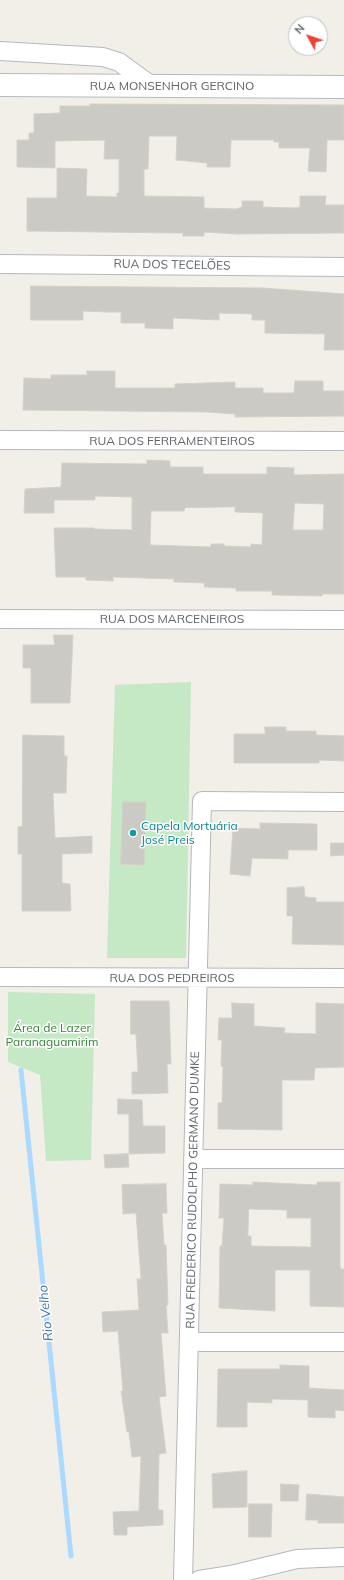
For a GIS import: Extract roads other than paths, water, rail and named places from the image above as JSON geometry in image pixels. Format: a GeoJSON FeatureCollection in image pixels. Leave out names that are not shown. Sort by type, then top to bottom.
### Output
{"type":"FeatureCollection","features":[{"type":"Feature","properties":{"kind":"main road","name":"RUA MONSENHOR GERCINO"},"geometry":{"type":"LineString","coordinates":[[0,85],[344,87]]}},
{"type":"Feature","properties":{"kind":"street"},"geometry":{"type":"LineString","coordinates":[[0,51],[103,58],[119,62],[152,86]]}},
{"type":"Feature","properties":{"kind":"street","name":"RUA DOS TECELÕES"},"geometry":{"type":"LineString","coordinates":[[0,264],[344,267]]}},
{"type":"Feature","properties":{"kind":"street","name":"RUA DOS FERRAMENTEIROS"},"geometry":{"type":"LineString","coordinates":[[0,440],[344,442]]}},
{"type":"Feature","properties":{"kind":"street","name":"RUA DOS MARCENEIROS"},"geometry":{"type":"LineString","coordinates":[[0,619],[344,620]]}},
{"type":"Feature","properties":{"kind":"street","name":"RUA FREDERICO RUDOLPHO GERMANO DUMKE"},"geometry":{"type":"LineString","coordinates":[[183,1580],[202,801],[344,802]]}},
{"type":"Feature","properties":{"kind":"street","name":"RUA DOS PEDREIROS"},"geometry":{"type":"LineString","coordinates":[[0,977],[344,978]]}},
{"type":"Feature","properties":{"kind":"street"},"geometry":{"type":"LineString","coordinates":[[193,1159],[344,1159]]}},
{"type":"Feature","properties":{"kind":"street"},"geometry":{"type":"LineString","coordinates":[[189,1342],[344,1342]]}},
{"type":"Feature","properties":{"kind":"street"},"geometry":{"type":"LineString","coordinates":[[199,1580],[231,1575],[297,1560],[344,1557]]}},
{"type":"Feature","properties":{"kind":"waterway","name":"Rio Velho"},"geometry":{"type":"LineString","coordinates":[[21,1070],[71,1556]]}},
{"type":"Feature","properties":{"kind":"place","name":"Capela Mortuária José Preis"},"geometry":{"type":"Point","coordinates":[133,833]}},
{"type":"Feature","properties":{"kind":"park label","name":"Área de Lazer Paranaguamirim"},"geometry":{"type":"Point","coordinates":[52,1035]}}]}
